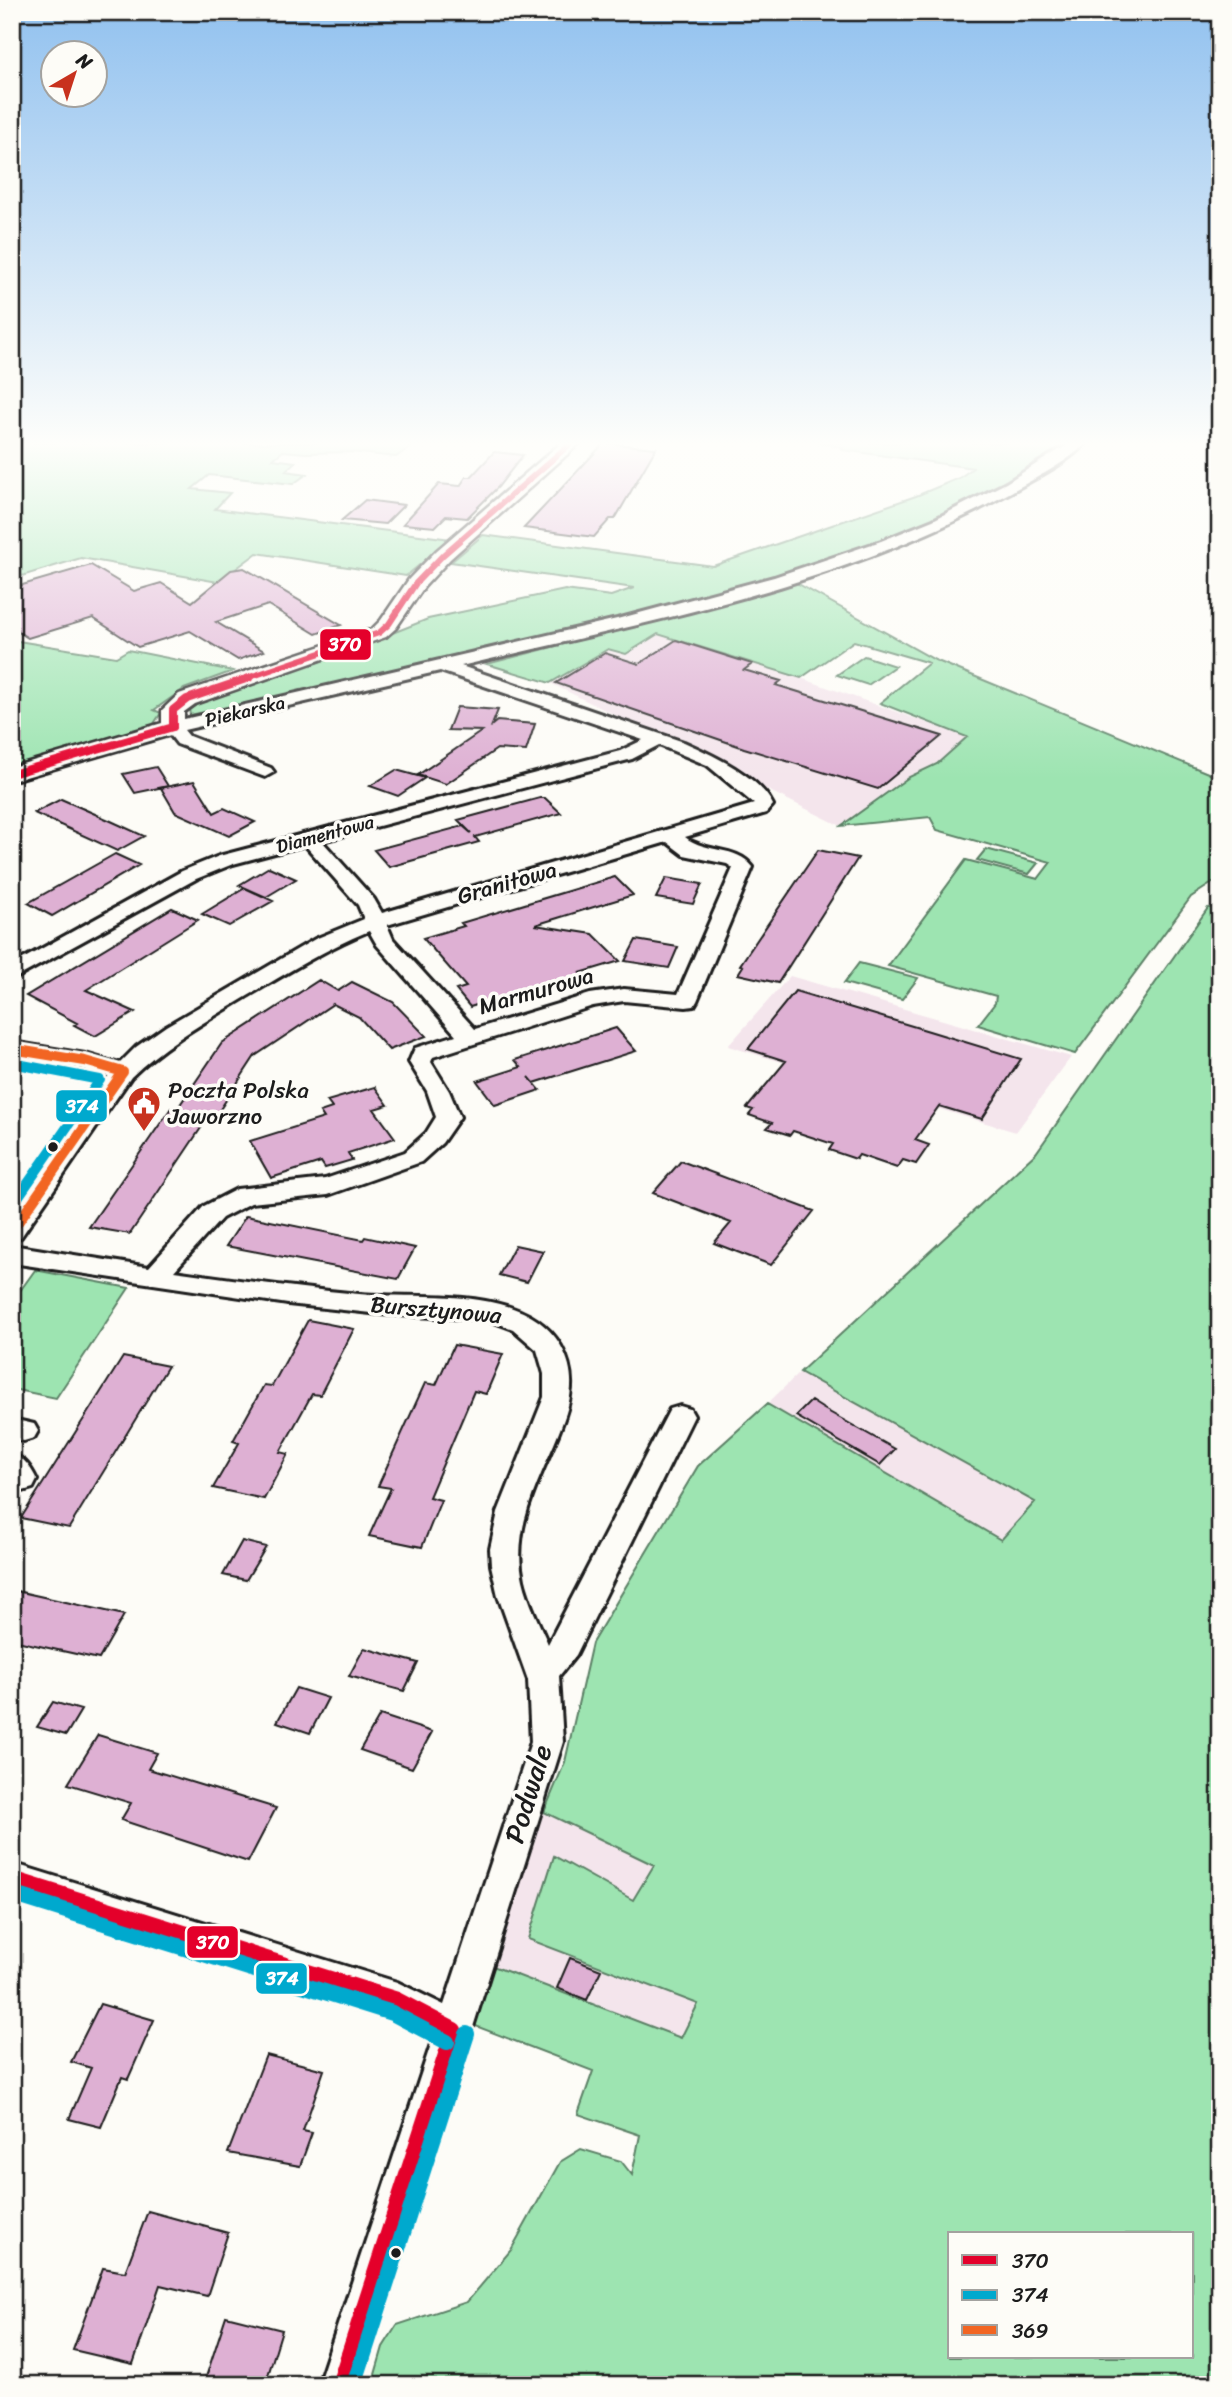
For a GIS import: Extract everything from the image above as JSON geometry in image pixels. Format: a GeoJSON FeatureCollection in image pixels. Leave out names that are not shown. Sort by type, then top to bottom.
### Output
{"type":"FeatureCollection","features":[{"type":"Feature","properties":{"kind":"street"},"geometry":{"type":"LineString","coordinates":[[265,772],[183,740],[173,727],[173,710],[187,699],[357,642],[379,632],[389,624],[416,583],[443,555]]}},
{"type":"Feature","properties":{"kind":"street","name":"Piekarska"},"geometry":{"type":"LineString","coordinates":[[12,774],[173,727],[698,605],[860,555]]}},
{"type":"Feature","properties":{"kind":"street","name":"Granitowa"},"geometry":{"type":"LineString","coordinates":[[12,1231],[123,1072],[144,1052],[174,1031],[299,956],[322,943],[377,921],[759,809],[764,805],[760,797],[713,761],[457,670],[439,666]]}},
{"type":"Feature","properties":{"kind":"street","name":"Diamentowa"},"geometry":{"type":"LineString","coordinates":[[12,974],[189,875],[226,860],[626,755],[656,740]]}},
{"type":"Feature","properties":{"kind":"street","name":"Marmurowa"},"geometry":{"type":"LineString","coordinates":[[309,838],[367,903],[384,942],[470,1037],[590,1000],[624,995],[687,1001],[743,867],[733,859],[691,851],[670,835]]}},
{"type":"Feature","properties":{"kind":"street"},"geometry":{"type":"LineString","coordinates":[[155,1276],[213,1212],[246,1195],[328,1187],[413,1157],[434,1138],[448,1117],[438,1091],[420,1062],[423,1053],[470,1037]]}},
{"type":"Feature","properties":{"kind":"street"},"geometry":{"type":"LineString","coordinates":[[12,1049],[85,1060],[123,1072]]}},
{"type":"Feature","properties":{"kind":"street","name":"Bursztynowa"},"geometry":{"type":"LineString","coordinates":[[12,1254],[155,1276],[381,1305],[495,1312],[520,1321],[538,1334],[551,1350],[561,1378],[558,1397],[514,1510],[505,1547],[505,1566],[511,1590],[542,1674]]}},
{"type":"Feature","properties":{"kind":"street"},"geometry":{"type":"LineString","coordinates":[[542,1674],[565,1646],[680,1416]]}},
{"type":"Feature","properties":{"kind":"street","name":"Podwale"},"geometry":{"type":"LineString","coordinates":[[340,2385],[547,1742],[542,1674]]}},
{"type":"Feature","properties":{"kind":"street"},"geometry":{"type":"LineString","coordinates":[[12,1879],[397,2000],[454,2030]]}},
{"type":"Feature","properties":{"kind":"shaded area"},"geometry":{"type":"Polygon","coordinates":[[[658,634],[801,678],[967,737],[937,764],[909,777],[841,826],[550,683],[608,649],[626,654],[658,634]]]}},
{"type":"Feature","properties":{"kind":"shaded area"},"geometry":{"type":"Polygon","coordinates":[[[790,976],[1071,1057],[1016,1132],[728,1046],[790,976]]]}},
{"type":"Feature","properties":{"kind":"shaded area"},"geometry":{"type":"Polygon","coordinates":[[[800,1372],[1035,1501],[1001,1540],[767,1404],[800,1372]]]}},
{"type":"Feature","properties":{"kind":"shaded area"},"geometry":{"type":"Polygon","coordinates":[[[544,1812],[744,1908],[682,2038],[493,1966],[544,1812]]]}},
{"type":"Feature","properties":{"kind":"green space"},"geometry":{"type":"Polygon","coordinates":[[[12,555],[254,555],[218,582],[81,558],[12,579],[12,555]]]}},
{"type":"Feature","properties":{"kind":"green space"},"geometry":{"type":"Polygon","coordinates":[[[269,555],[432,555],[406,576],[269,555]]]}},
{"type":"Feature","properties":{"kind":"green space"},"geometry":{"type":"Polygon","coordinates":[[[459,555],[630,555],[713,566],[745,555],[850,555],[749,587],[640,615],[404,670],[190,715],[189,709],[214,695],[324,660],[428,619],[565,590],[611,596],[634,588],[451,562],[459,555]]]}},
{"type":"Feature","properties":{"kind":"green space"},"geometry":{"type":"Polygon","coordinates":[[[793,581],[935,660],[1220,778],[1220,878],[1191,897],[1075,1054],[978,1025],[995,1003],[996,996],[888,966],[966,860],[1038,879],[1051,862],[937,830],[930,817],[841,826],[909,777],[937,764],[967,737],[880,703],[929,663],[854,641],[801,678],[658,634],[626,654],[608,649],[550,683],[487,664],[729,601],[793,581]]]}},
{"type":"Feature","properties":{"kind":"green space"},"geometry":{"type":"Polygon","coordinates":[[[12,640],[116,657],[128,650],[233,671],[184,689],[154,710],[161,713],[153,725],[12,769],[12,640]]]}},
{"type":"Feature","properties":{"kind":"green space"},"geometry":{"type":"Polygon","coordinates":[[[864,656],[895,666],[868,685],[837,675],[864,656]]]}},
{"type":"Feature","properties":{"kind":"green space"},"geometry":{"type":"Polygon","coordinates":[[[986,849],[1038,863],[1029,874],[977,860],[986,849]]]}},
{"type":"Feature","properties":{"kind":"green space"},"geometry":{"type":"Polygon","coordinates":[[[1220,907],[1220,2385],[372,2385],[383,2347],[397,2325],[467,2302],[511,2250],[560,2162],[581,2149],[621,2161],[632,2175],[640,2135],[578,2114],[593,2071],[473,2025],[493,1966],[681,2038],[698,2004],[528,1939],[554,1856],[633,1900],[654,1865],[544,1812],[565,1762],[592,1643],[698,1466],[767,1404],[1001,1540],[1035,1502],[800,1372],[1036,1153],[1208,908],[1220,907]]]}},
{"type":"Feature","properties":{"kind":"green space"},"geometry":{"type":"Polygon","coordinates":[[[859,963],[918,978],[902,999],[844,983],[859,963]]]}},
{"type":"Feature","properties":{"kind":"green space"},"geometry":{"type":"Polygon","coordinates":[[[35,1270],[129,1288],[56,1398],[12,1389],[12,1302],[35,1270]]]}},
{"type":"Feature","properties":{"kind":"building"},"geometry":{"type":"Polygon","coordinates":[[[91,565],[134,591],[161,583],[192,602],[231,570],[244,568],[341,625],[316,634],[268,605],[216,622],[264,651],[238,660],[190,631],[138,647],[93,618],[28,638],[12,628],[12,588],[91,565]]]}},
{"type":"Feature","properties":{"kind":"building"},"geometry":{"type":"Polygon","coordinates":[[[676,640],[752,664],[744,670],[781,681],[776,685],[942,736],[878,789],[744,748],[556,683],[605,653],[639,664],[676,640]]]}},
{"type":"Feature","properties":{"kind":"building"},"geometry":{"type":"Polygon","coordinates":[[[457,707],[498,710],[492,725],[497,721],[535,724],[526,751],[497,749],[446,784],[418,775],[482,731],[448,730],[457,707]]]}},
{"type":"Feature","properties":{"kind":"building"},"geometry":{"type":"Polygon","coordinates":[[[156,767],[168,786],[135,793],[123,774],[156,767]]]}},
{"type":"Feature","properties":{"kind":"building"},"geometry":{"type":"Polygon","coordinates":[[[396,770],[425,778],[398,796],[370,786],[396,770]]]}},
{"type":"Feature","properties":{"kind":"building"},"geometry":{"type":"Polygon","coordinates":[[[194,781],[214,813],[224,808],[255,822],[229,836],[175,812],[161,788],[194,781]]]}},
{"type":"Feature","properties":{"kind":"building"},"geometry":{"type":"Polygon","coordinates":[[[545,798],[561,813],[475,837],[479,842],[389,867],[374,850],[463,826],[471,833],[458,820],[545,798]]]}},
{"type":"Feature","properties":{"kind":"building"},"geometry":{"type":"Polygon","coordinates":[[[61,799],[144,836],[117,851],[34,813],[61,799]]]}},
{"type":"Feature","properties":{"kind":"building"},"geometry":{"type":"Polygon","coordinates":[[[818,850],[858,858],[778,983],[738,974],[743,966],[740,965],[818,850]]]}},
{"type":"Feature","properties":{"kind":"building"},"geometry":{"type":"Polygon","coordinates":[[[115,854],[139,865],[52,916],[28,903],[115,854]]]}},
{"type":"Feature","properties":{"kind":"building"},"geometry":{"type":"Polygon","coordinates":[[[269,867],[296,879],[266,897],[239,885],[269,867]]]}},
{"type":"Feature","properties":{"kind":"building"},"geometry":{"type":"Polygon","coordinates":[[[615,877],[633,895],[535,925],[593,934],[620,961],[580,973],[583,976],[486,1006],[483,1003],[470,1007],[456,990],[466,987],[423,938],[464,926],[461,923],[615,877]]]}},
{"type":"Feature","properties":{"kind":"building"},"geometry":{"type":"Polygon","coordinates":[[[666,878],[702,884],[693,904],[656,898],[666,878]]]}},
{"type":"Feature","properties":{"kind":"building"},"geometry":{"type":"Polygon","coordinates":[[[245,888],[273,901],[229,926],[202,914],[245,888]]]}},
{"type":"Feature","properties":{"kind":"building"},"geometry":{"type":"Polygon","coordinates":[[[172,908],[198,920],[86,990],[135,1012],[95,1036],[74,1025],[77,1023],[26,996],[172,908]]]}},
{"type":"Feature","properties":{"kind":"building"},"geometry":{"type":"Polygon","coordinates":[[[636,940],[678,947],[669,968],[625,961],[636,940]]]}},
{"type":"Feature","properties":{"kind":"building"},"geometry":{"type":"Polygon","coordinates":[[[319,980],[338,991],[352,982],[393,1002],[426,1036],[389,1050],[359,1017],[333,1004],[255,1056],[217,1114],[211,1113],[130,1234],[89,1227],[171,1108],[177,1109],[222,1043],[319,980]]]}},
{"type":"Feature","properties":{"kind":"building"},"geometry":{"type":"Polygon","coordinates":[[[795,991],[1021,1059],[982,1119],[939,1106],[915,1140],[929,1145],[916,1164],[903,1160],[897,1168],[859,1155],[856,1159],[829,1150],[833,1144],[793,1131],[790,1135],[767,1128],[772,1123],[749,1115],[753,1110],[747,1108],[786,1061],[748,1049],[795,991]]]}},
{"type":"Feature","properties":{"kind":"building"},"geometry":{"type":"Polygon","coordinates":[[[616,1028],[636,1051],[534,1083],[540,1090],[495,1105],[477,1081],[521,1067],[515,1060],[616,1028]]]}},
{"type":"Feature","properties":{"kind":"building"},"geometry":{"type":"Polygon","coordinates":[[[375,1087],[388,1105],[374,1109],[395,1138],[348,1153],[352,1160],[325,1168],[321,1162],[271,1178],[250,1141],[324,1118],[320,1112],[332,1108],[327,1101],[375,1087]]]}},
{"type":"Feature","properties":{"kind":"building"},"geometry":{"type":"Polygon","coordinates":[[[681,1161],[814,1211],[771,1265],[714,1243],[731,1223],[653,1193],[681,1161]]]}},
{"type":"Feature","properties":{"kind":"building"},"geometry":{"type":"Polygon","coordinates":[[[246,1216],[415,1248],[398,1279],[226,1246],[246,1216]]]}},
{"type":"Feature","properties":{"kind":"building"},"geometry":{"type":"Polygon","coordinates":[[[515,1245],[543,1251],[527,1282],[499,1275],[515,1245]]]}},
{"type":"Feature","properties":{"kind":"building"},"geometry":{"type":"Polygon","coordinates":[[[308,1320],[354,1329],[320,1395],[312,1394],[280,1452],[288,1454],[264,1499],[213,1488],[239,1443],[233,1441],[264,1385],[272,1386],[308,1320]]]}},
{"type":"Feature","properties":{"kind":"building"},"geometry":{"type":"Polygon","coordinates":[[[454,1345],[503,1354],[486,1394],[474,1391],[429,1497],[441,1500],[422,1547],[369,1536],[391,1488],[378,1486],[425,1383],[436,1385],[454,1345]]]}},
{"type":"Feature","properties":{"kind":"building"},"geometry":{"type":"Polygon","coordinates":[[[123,1357],[168,1366],[69,1528],[21,1518],[123,1357]]]}},
{"type":"Feature","properties":{"kind":"building"},"geometry":{"type":"Polygon","coordinates":[[[811,1401],[895,1449],[880,1465],[796,1416],[811,1401]]]}},
{"type":"Feature","properties":{"kind":"building"},"geometry":{"type":"Polygon","coordinates":[[[242,1541],[266,1547],[246,1580],[223,1575],[242,1541]]]}},
{"type":"Feature","properties":{"kind":"building"},"geometry":{"type":"Polygon","coordinates":[[[12,1590],[124,1615],[99,1659],[12,1640],[12,1590]]]}},
{"type":"Feature","properties":{"kind":"building"},"geometry":{"type":"Polygon","coordinates":[[[364,1648],[418,1663],[404,1691],[349,1676],[364,1648]]]}},
{"type":"Feature","properties":{"kind":"building"},"geometry":{"type":"Polygon","coordinates":[[[296,1688],[328,1698],[310,1733],[277,1722],[296,1688]]]}},
{"type":"Feature","properties":{"kind":"building"},"geometry":{"type":"Polygon","coordinates":[[[53,1702],[81,1710],[66,1735],[37,1727],[53,1702]]]}},
{"type":"Feature","properties":{"kind":"building"},"geometry":{"type":"Polygon","coordinates":[[[380,1715],[432,1732],[412,1768],[360,1750],[380,1715]]]}},
{"type":"Feature","properties":{"kind":"building"},"geometry":{"type":"Polygon","coordinates":[[[98,1735],[157,1753],[148,1769],[276,1808],[248,1862],[121,1820],[131,1803],[68,1784],[98,1735]]]}},
{"type":"Feature","properties":{"kind":"building"},"geometry":{"type":"Polygon","coordinates":[[[570,1958],[601,1970],[587,2000],[557,1988],[570,1958]]]}},
{"type":"Feature","properties":{"kind":"building"},"geometry":{"type":"Polygon","coordinates":[[[100,2004],[154,2020],[128,2079],[122,2077],[101,2127],[69,2119],[91,2068],[71,2062],[100,2004]]]}},
{"type":"Feature","properties":{"kind":"building"},"geometry":{"type":"Polygon","coordinates":[[[266,2055],[324,2070],[303,2131],[312,2133],[300,2166],[228,2153],[266,2055]]]}},
{"type":"Feature","properties":{"kind":"building"},"geometry":{"type":"Polygon","coordinates":[[[148,2211],[228,2233],[207,2296],[160,2285],[133,2364],[73,2350],[103,2268],[125,2272],[148,2211]]]}},
{"type":"Feature","properties":{"kind":"building"},"geometry":{"type":"Polygon","coordinates":[[[226,2316],[282,2330],[265,2385],[226,2385],[205,2380],[226,2316]]]}},
{"type":"Feature","properties":{"kind":"transit line","name":"370"},"geometry":{"type":"LineString","coordinates":[[173,727],[173,710],[187,699],[379,633],[389,624],[416,583],[443,555]]}},
{"type":"Feature","properties":{"kind":"transit line","name":"370"},"geometry":{"type":"LineString","coordinates":[[12,774],[173,727]]}},
{"type":"Feature","properties":{"kind":"transit line","name":"369"},"geometry":{"type":"LineString","coordinates":[[12,1049],[85,1061],[123,1072]]}},
{"type":"Feature","properties":{"kind":"transit line","name":"374"},"geometry":{"type":"LineString","coordinates":[[12,1063],[100,1080],[12,1206]]}},
{"type":"Feature","properties":{"kind":"transit line","name":"369"},"geometry":{"type":"LineString","coordinates":[[12,1231],[123,1072]]}},
{"type":"Feature","properties":{"kind":"transit line","name":"370"},"geometry":{"type":"LineString","coordinates":[[12,1879],[397,2000],[454,2030],[339,2385]]}},
{"type":"Feature","properties":{"kind":"transit line","name":"374"},"geometry":{"type":"LineString","coordinates":[[12,1894],[392,2013],[447,2042]]}},
{"type":"Feature","properties":{"kind":"transit line","name":"374"},"geometry":{"type":"LineString","coordinates":[[354,2385],[467,2034]]}},
{"type":"Feature","properties":{"kind":"place","name":"Poczta Polska Jaworzno"},"geometry":{"type":"Point","coordinates":[144,1133]}}]}
